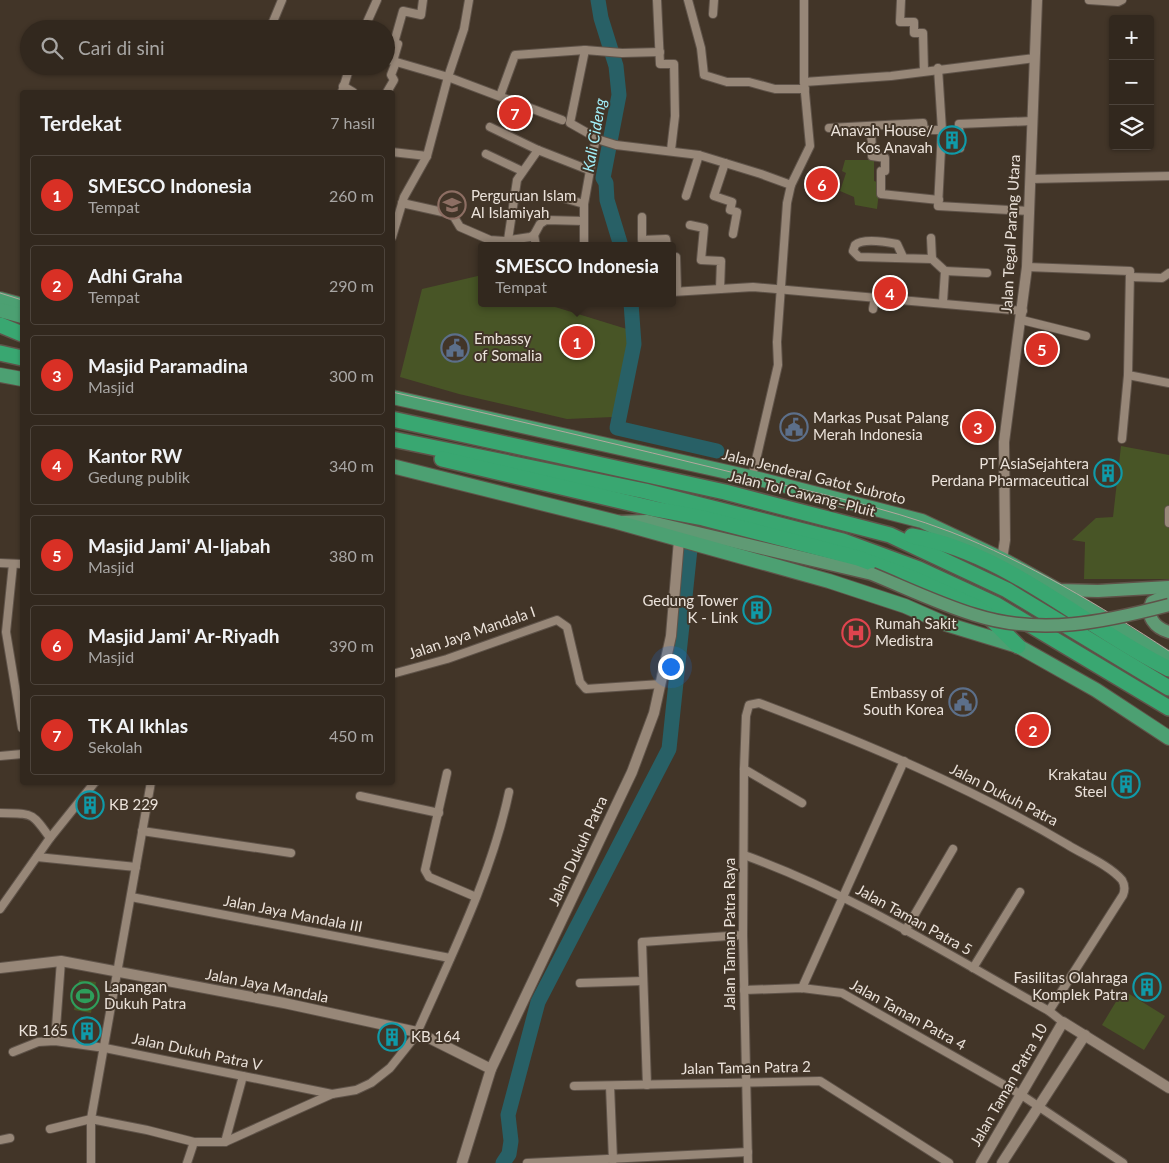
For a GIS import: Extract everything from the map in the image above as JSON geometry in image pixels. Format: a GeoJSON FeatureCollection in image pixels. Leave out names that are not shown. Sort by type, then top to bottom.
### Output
{"type":"FeatureCollection","features":[{"type":"Feature","properties":{"kind":"highway"},"geometry":{"type":"LineString","coordinates":[[1,311],[20,306]]}},
{"type":"Feature","properties":{"kind":"highway"},"geometry":{"type":"LineString","coordinates":[[1,311],[20,316]]}},
{"type":"Feature","properties":{"kind":"highway"},"geometry":{"type":"LineString","coordinates":[[1,311],[20,333]]}},
{"type":"Feature","properties":{"kind":"highway"},"geometry":{"type":"LineString","coordinates":[[0,333],[20,335]]}},
{"type":"Feature","properties":{"kind":"highway"},"geometry":{"type":"LineString","coordinates":[[0,353],[20,358]]}},
{"type":"Feature","properties":{"kind":"highway"},"geometry":{"type":"LineString","coordinates":[[0,375],[20,379]]}},
{"type":"Feature","properties":{"kind":"highway","name":"Jalan Jenderal Gatot Subroto"},"geometry":{"type":"LineString","coordinates":[[395,398],[752,477],[922,521],[1002,559],[1058,590],[1169,659]]}},
{"type":"Feature","properties":{"kind":"highway","name":"Jalan Tol Cawang–Pluit"},"geometry":{"type":"LineString","coordinates":[[395,420],[726,492],[890,535],[1007,590],[1169,688]]}},
{"type":"Feature","properties":{"kind":"highway"},"geometry":{"type":"LineString","coordinates":[[395,440],[645,491],[843,541],[919,569],[996,604],[1169,708]]}},
{"type":"Feature","properties":{"kind":"highway"},"geometry":{"type":"LineString","coordinates":[[395,447],[821,547],[907,576],[976,607],[986,614],[1018,646]]}},
{"type":"Feature","properties":{"kind":"highway"},"geometry":{"type":"LineString","coordinates":[[395,467],[618,522],[829,581],[905,606],[946,624],[1018,646],[1096,690],[1169,738]]}},
{"type":"Feature","properties":{"kind":"highway"},"geometry":{"type":"LineString","coordinates":[[655,509],[694,524],[791,545],[853,563],[869,573]]}},
{"type":"Feature","properties":{"kind":"highway"},"geometry":{"type":"LineString","coordinates":[[890,535],[924,538],[976,558],[1015,577],[1169,669]]}},
{"type":"Feature","properties":{"kind":"main road"},"geometry":{"type":"LineString","coordinates":[[618,522],[647,521],[869,573],[975,616],[1027,625],[1086,624],[1169,606]]}},
{"type":"Feature","properties":{"kind":"main road"},"geometry":{"type":"LineString","coordinates":[[1058,590],[1098,591],[1169,587]]}},
{"type":"Feature","properties":{"kind":"main road"},"geometry":{"type":"LineString","coordinates":[[1169,594],[1152,602],[1149,613],[1155,624],[1169,632]]}},
{"type":"Feature","properties":{"kind":"street"},"geometry":{"type":"LineString","coordinates":[[274,20],[282,0]]}},
{"type":"Feature","properties":{"kind":"street"},"geometry":{"type":"LineString","coordinates":[[368,20],[377,0]]}},
{"type":"Feature","properties":{"kind":"street"},"geometry":{"type":"LineString","coordinates":[[395,39],[403,10],[420,15],[423,0]]}},
{"type":"Feature","properties":{"kind":"street"},"geometry":{"type":"LineString","coordinates":[[395,227],[402,203],[426,156],[448,77],[464,29],[469,0]]}},
{"type":"Feature","properties":{"kind":"street"},"geometry":{"type":"LineString","coordinates":[[657,0],[660,64],[674,64],[675,116],[671,150]]}},
{"type":"Feature","properties":{"kind":"street"},"geometry":{"type":"LineString","coordinates":[[688,0],[701,48],[704,74],[728,82],[749,82],[775,89],[938,68],[1035,58]]}},
{"type":"Feature","properties":{"kind":"street"},"geometry":{"type":"LineString","coordinates":[[713,14],[714,0]]}},
{"type":"Feature","properties":{"kind":"street"},"geometry":{"type":"LineString","coordinates":[[752,477],[778,365],[777,342],[790,185],[810,146],[804,85],[804,0]]}},
{"type":"Feature","properties":{"kind":"street"},"geometry":{"type":"LineString","coordinates":[[901,0],[900,22],[914,22],[914,33],[923,32],[924,71]]}},
{"type":"Feature","properties":{"kind":"street","name":"Jalan Tegal Parang Utara"},"geometry":{"type":"LineString","coordinates":[[1002,559],[1005,540],[1004,442],[1027,268],[1037,0]]}},
{"type":"Feature","properties":{"kind":"street"},"geometry":{"type":"LineString","coordinates":[[1089,0],[1122,0]]}},
{"type":"Feature","properties":{"kind":"street"},"geometry":{"type":"LineString","coordinates":[[500,96],[515,55],[585,50],[622,53],[660,52]]}},
{"type":"Feature","properties":{"kind":"street"},"geometry":{"type":"LineString","coordinates":[[585,50],[574,112],[570,123],[598,138],[616,144],[699,155],[790,185]]}},
{"type":"Feature","properties":{"kind":"street"},"geometry":{"type":"LineString","coordinates":[[395,61],[448,77],[562,120]]}},
{"type":"Feature","properties":{"kind":"street"},"geometry":{"type":"LineString","coordinates":[[938,68],[942,130],[939,206],[1029,211]]}},
{"type":"Feature","properties":{"kind":"street"},"geometry":{"type":"LineString","coordinates":[[343,90],[347,75]]}},
{"type":"Feature","properties":{"kind":"street"},"geometry":{"type":"LineString","coordinates":[[389,90],[394,80],[392,75]]}},
{"type":"Feature","properties":{"kind":"street"},"geometry":{"type":"LineString","coordinates":[[960,148],[959,124],[1032,121]]}},
{"type":"Feature","properties":{"kind":"street"},"geometry":{"type":"LineString","coordinates":[[829,128],[923,123],[924,130],[942,130]]}},
{"type":"Feature","properties":{"kind":"street"},"geometry":{"type":"LineString","coordinates":[[490,127],[538,150],[589,170]]}},
{"type":"Feature","properties":{"kind":"street"},"geometry":{"type":"LineString","coordinates":[[871,127],[872,156],[885,158],[886,171],[881,171],[881,194],[939,200]]}},
{"type":"Feature","properties":{"kind":"street"},"geometry":{"type":"LineString","coordinates":[[584,242],[584,204],[589,170],[598,138]]}},
{"type":"Feature","properties":{"kind":"street"},"geometry":{"type":"LineString","coordinates":[[508,240],[514,190],[522,172],[538,150]]}},
{"type":"Feature","properties":{"kind":"street"},"geometry":{"type":"LineString","coordinates":[[395,152],[426,156]]}},
{"type":"Feature","properties":{"kind":"street"},"geometry":{"type":"LineString","coordinates":[[486,154],[522,172]]}},
{"type":"Feature","properties":{"kind":"street"},"geometry":{"type":"LineString","coordinates":[[686,196],[699,155]]}},
{"type":"Feature","properties":{"kind":"street"},"geometry":{"type":"LineString","coordinates":[[725,162],[714,196],[732,202],[730,210],[737,212],[733,234]]}},
{"type":"Feature","properties":{"kind":"street"},"geometry":{"type":"LineString","coordinates":[[1030,179],[1169,176]]}},
{"type":"Feature","properties":{"kind":"street"},"geometry":{"type":"LineString","coordinates":[[553,196],[584,204]]}},
{"type":"Feature","properties":{"kind":"street"},"geometry":{"type":"LineString","coordinates":[[402,203],[447,213],[454,217],[460,227],[490,240],[508,240],[534,235]]}},
{"type":"Feature","properties":{"kind":"street"},"geometry":{"type":"LineString","coordinates":[[642,217],[642,240],[666,239],[666,242]]}},
{"type":"Feature","properties":{"kind":"street"},"geometry":{"type":"LineString","coordinates":[[535,242],[534,235],[540,224],[546,220],[584,221]]}},
{"type":"Feature","properties":{"kind":"street"},"geometry":{"type":"LineString","coordinates":[[690,225],[704,228],[701,260],[721,261],[720,289]]}},
{"type":"Feature","properties":{"kind":"street"},"geometry":{"type":"LineString","coordinates":[[931,238],[932,259]]}},
{"type":"Feature","properties":{"kind":"street"},"geometry":{"type":"LineString","coordinates":[[903,257],[897,244],[860,241],[854,245],[853,252],[859,258],[903,257],[932,259],[945,272],[986,273]]}},
{"type":"Feature","properties":{"kind":"street"},"geometry":{"type":"LineString","coordinates":[[1027,268],[1130,271],[1128,375],[1122,439]]}},
{"type":"Feature","properties":{"kind":"street"},"geometry":{"type":"LineString","coordinates":[[943,302],[945,272]]}},
{"type":"Feature","properties":{"kind":"street"},"geometry":{"type":"LineString","coordinates":[[1130,276],[1162,278],[1169,273]]}},
{"type":"Feature","properties":{"kind":"street"},"geometry":{"type":"LineString","coordinates":[[676,291],[752,287],[943,302],[1022,315],[1086,336]]}},
{"type":"Feature","properties":{"kind":"street"},"geometry":{"type":"LineString","coordinates":[[874,310],[875,298]]}},
{"type":"Feature","properties":{"kind":"street"},"geometry":{"type":"LineString","coordinates":[[1128,375],[1169,383]]}},
{"type":"Feature","properties":{"kind":"street"},"geometry":{"type":"LineString","coordinates":[[1169,510],[1167,522],[1169,523]]}},
{"type":"Feature","properties":{"kind":"street","name":"Jalan Dukuh Patra"},"geometry":{"type":"LineString","coordinates":[[462,1163],[491,1069],[632,772],[654,713],[673,622],[679,540]]}},
{"type":"Feature","properties":{"kind":"street"},"geometry":{"type":"LineString","coordinates":[[0,563],[20,564]]}},
{"type":"Feature","properties":{"kind":"street"},"geometry":{"type":"LineString","coordinates":[[13,564],[6,632],[20,716]]}},
{"type":"Feature","properties":{"kind":"street","name":"Jalan Jaya Mandala I"},"geometry":{"type":"LineString","coordinates":[[395,673],[447,660],[557,620],[567,627],[580,682],[586,689],[661,684]]}},
{"type":"Feature","properties":{"kind":"street","name":"Jalan Dukuh Patra"},"geometry":{"type":"LineString","coordinates":[[749,705],[759,703],[855,739],[904,761],[1010,812],[1121,880],[1124,886],[1123,894],[1049,1011]]}},
{"type":"Feature","properties":{"kind":"street","name":"Jalan Taman Patra Raya"},"geometry":{"type":"LineString","coordinates":[[749,705],[746,716],[744,769],[743,935],[749,1163]]}},
{"type":"Feature","properties":{"kind":"street"},"geometry":{"type":"LineString","coordinates":[[0,756],[20,754]]}},
{"type":"Feature","properties":{"kind":"street"},"geometry":{"type":"LineString","coordinates":[[802,988],[904,761]]}},
{"type":"Feature","properties":{"kind":"street"},"geometry":{"type":"LineString","coordinates":[[744,769],[802,803]]}},
{"type":"Feature","properties":{"kind":"street"},"geometry":{"type":"LineString","coordinates":[[448,773],[425,870],[429,877],[476,897]]}},
{"type":"Feature","properties":{"kind":"street"},"geometry":{"type":"LineString","coordinates":[[0,909],[50,838],[93,785]]}},
{"type":"Feature","properties":{"kind":"street"},"geometry":{"type":"LineString","coordinates":[[91,1163],[91,1119],[150,785]]}},
{"type":"Feature","properties":{"kind":"street"},"geometry":{"type":"LineString","coordinates":[[50,1129],[91,1119],[194,1142],[225,1142],[332,1094],[356,1090],[381,1077],[417,1032],[476,897],[502,823],[509,792]]}},
{"type":"Feature","properties":{"kind":"street"},"geometry":{"type":"LineString","coordinates":[[360,796],[439,813]]}},
{"type":"Feature","properties":{"kind":"street"},"geometry":{"type":"LineString","coordinates":[[0,813],[30,815],[37,818],[50,838]]}},
{"type":"Feature","properties":{"kind":"street"},"geometry":{"type":"LineString","coordinates":[[142,831],[291,853]]}},
{"type":"Feature","properties":{"kind":"street"},"geometry":{"type":"LineString","coordinates":[[905,930],[953,849]]}},
{"type":"Feature","properties":{"kind":"street","name":"Jalan Taman Patra 5"},"geometry":{"type":"LineString","coordinates":[[744,856],[794,873],[842,896],[1049,1011],[1063,1022]]}},
{"type":"Feature","properties":{"kind":"street"},"geometry":{"type":"LineString","coordinates":[[37,857],[136,867]]}},
{"type":"Feature","properties":{"kind":"street"},"geometry":{"type":"LineString","coordinates":[[973,968],[1020,892]]}},
{"type":"Feature","properties":{"kind":"street","name":"Jalan Jaya Mandala III"},"geometry":{"type":"LineString","coordinates":[[131,897],[450,958]]}},
{"type":"Feature","properties":{"kind":"street"},"geometry":{"type":"LineString","coordinates":[[647,1085],[643,941],[743,935]]}},
{"type":"Feature","properties":{"kind":"street"},"geometry":{"type":"LineString","coordinates":[[55,1041],[62,962]]}},
{"type":"Feature","properties":{"kind":"street","name":"Jalan Jaya Mandala"},"geometry":{"type":"LineString","coordinates":[[0,968],[62,962],[284,1003],[417,1032],[491,1069]]}},
{"type":"Feature","properties":{"kind":"street"},"geometry":{"type":"LineString","coordinates":[[580,983],[643,981]]}},
{"type":"Feature","properties":{"kind":"street","name":"Jalan Taman Patra 4"},"geometry":{"type":"LineString","coordinates":[[744,990],[802,988],[834,991],[848,996],[1020,1094],[1123,1163]]}},
{"type":"Feature","properties":{"kind":"street"},"geometry":{"type":"LineString","coordinates":[[1063,1022],[1169,1088]]}},
{"type":"Feature","properties":{"kind":"street","name":"Jalan Taman Patra 10"},"geometry":{"type":"LineString","coordinates":[[981,1163],[1063,1022]]}},
{"type":"Feature","properties":{"kind":"street"},"geometry":{"type":"LineString","coordinates":[[1002,1163],[1085,1035]]}},
{"type":"Feature","properties":{"kind":"street","name":"Jalan Dukuh Patra V"},"geometry":{"type":"LineString","coordinates":[[13,1052],[38,1042],[55,1041],[105,1048],[332,1094]]}},
{"type":"Feature","properties":{"kind":"street"},"geometry":{"type":"LineString","coordinates":[[225,1142],[243,1076]]}},
{"type":"Feature","properties":{"kind":"street","name":"Jalan Taman Patra 2"},"geometry":{"type":"LineString","coordinates":[[574,1086],[820,1080],[949,1163]]}},
{"type":"Feature","properties":{"kind":"street"},"geometry":{"type":"LineString","coordinates":[[610,1086],[613,1160]]}},
{"type":"Feature","properties":{"kind":"street"},"geometry":{"type":"LineString","coordinates":[[0,1140],[10,1138]]}},
{"type":"Feature","properties":{"kind":"street"},"geometry":{"type":"LineString","coordinates":[[188,1163],[194,1142]]}},
{"type":"Feature","properties":{"kind":"street"},"geometry":{"type":"LineString","coordinates":[[527,1163],[748,1152]]}},
{"type":"Feature","properties":{"kind":"green space"},"geometry":{"type":"Polygon","coordinates":[[[845,160],[874,160],[874,181],[880,183],[877,209],[855,205],[854,197],[840,191],[846,173],[842,171],[845,160]]]}},
{"type":"Feature","properties":{"kind":"green space"},"geometry":{"type":"Polygon","coordinates":[[[478,276],[478,307],[555,307],[630,330],[624,376],[613,417],[567,419],[459,394],[400,377],[422,289],[478,276]]]}},
{"type":"Feature","properties":{"kind":"green space"},"geometry":{"type":"Polygon","coordinates":[[[1121,446],[1169,455],[1169,579],[1084,579],[1085,542],[1072,540],[1096,518],[1113,517],[1121,446]]]}},
{"type":"Feature","properties":{"kind":"green space","name":"Lapangan Dukuh Patra"},"geometry":{"type":"Polygon","coordinates":[[[79,980],[96,982],[91,1013],[74,1010],[79,980]]]}},
{"type":"Feature","properties":{"kind":"green space"},"geometry":{"type":"Polygon","coordinates":[[[1123,990],[1165,1016],[1144,1050],[1102,1025],[1123,990]]]}},
{"type":"Feature","properties":{"kind":"waterway","name":"Kali Cideng"},"geometry":{"type":"LineString","coordinates":[[598,0],[601,18],[616,66],[619,95],[603,178],[606,183],[607,200],[620,242]]}},
{"type":"Feature","properties":{"kind":"waterway","name":"Kali Cideng"},"geometry":{"type":"LineString","coordinates":[[631,307],[634,344],[617,428],[717,451]]}},
{"type":"Feature","properties":{"kind":"waterway"},"geometry":{"type":"LineString","coordinates":[[503,1163],[509,1154],[511,1141],[508,1115],[538,1002],[669,749],[690,549]]}},
{"type":"Feature","properties":{"kind":"tram line"},"geometry":{"type":"LineString","coordinates":[[0,293],[20,299]]}},
{"type":"Feature","properties":{"kind":"tram line"},"geometry":{"type":"LineString","coordinates":[[395,393],[566,432],[899,514],[951,532],[1008,557],[1090,601],[1169,651]]}},
{"type":"Feature","properties":{"kind":"place","name":"TK Al Ikhlas"},"geometry":{"type":"Point","coordinates":[515,113]}},
{"type":"Feature","properties":{"kind":"place","name":"Anavah House/ Kos Anavah"},"geometry":{"type":"Point","coordinates":[952,140]}},
{"type":"Feature","properties":{"kind":"place","name":"Masjid Jami' Ar-Riyadh"},"geometry":{"type":"Point","coordinates":[822,184]}},
{"type":"Feature","properties":{"kind":"place","name":"Perguruan Islam Al Islamiyah"},"geometry":{"type":"Point","coordinates":[452,205]}},
{"type":"Feature","properties":{"kind":"place","name":"Kantor RW"},"geometry":{"type":"Point","coordinates":[890,293]}},
{"type":"Feature","properties":{"kind":"place","name":"SMESCO Indonesia"},"geometry":{"type":"Point","coordinates":[577,342]}},
{"type":"Feature","properties":{"kind":"place","name":"Embassy of Somalia"},"geometry":{"type":"Point","coordinates":[455,348]}},
{"type":"Feature","properties":{"kind":"place","name":"Masjid Jami' Al-Ijabah"},"geometry":{"type":"Point","coordinates":[1042,349]}},
{"type":"Feature","properties":{"kind":"place","name":"Markas Pusat Palang Merah Indonesia"},"geometry":{"type":"Point","coordinates":[794,427]}},
{"type":"Feature","properties":{"kind":"place","name":"Masjid Paramadina"},"geometry":{"type":"Point","coordinates":[978,427]}},
{"type":"Feature","properties":{"kind":"place","name":"PT AsiaSejahtera Perdana Pharmaceutical"},"geometry":{"type":"Point","coordinates":[1108,473]}},
{"type":"Feature","properties":{"kind":"place","name":"Gedung Tower K - Link"},"geometry":{"type":"Point","coordinates":[757,610]}},
{"type":"Feature","properties":{"kind":"place","name":"Rumah Sakit Medistra"},"geometry":{"type":"Point","coordinates":[856,633]}},
{"type":"Feature","properties":{"kind":"place","name":"Embassy of South Korea"},"geometry":{"type":"Point","coordinates":[963,702]}},
{"type":"Feature","properties":{"kind":"place","name":"Adhi Graha"},"geometry":{"type":"Point","coordinates":[1033,730]}},
{"type":"Feature","properties":{"kind":"place","name":"Krakatau Steel"},"geometry":{"type":"Point","coordinates":[1126,784]}},
{"type":"Feature","properties":{"kind":"place","name":"KB 229"},"geometry":{"type":"Point","coordinates":[90,805]}},
{"type":"Feature","properties":{"kind":"place","name":"Fasilitas Olahraga Komplek Patra"},"geometry":{"type":"Point","coordinates":[1147,987]}},
{"type":"Feature","properties":{"kind":"place","name":"Lapangan Dukuh Patra"},"geometry":{"type":"Point","coordinates":[85,996]}},
{"type":"Feature","properties":{"kind":"place","name":"KB 165"},"geometry":{"type":"Point","coordinates":[87,1031]}},
{"type":"Feature","properties":{"kind":"place","name":"KB 164"},"geometry":{"type":"Point","coordinates":[392,1037]}}]}
